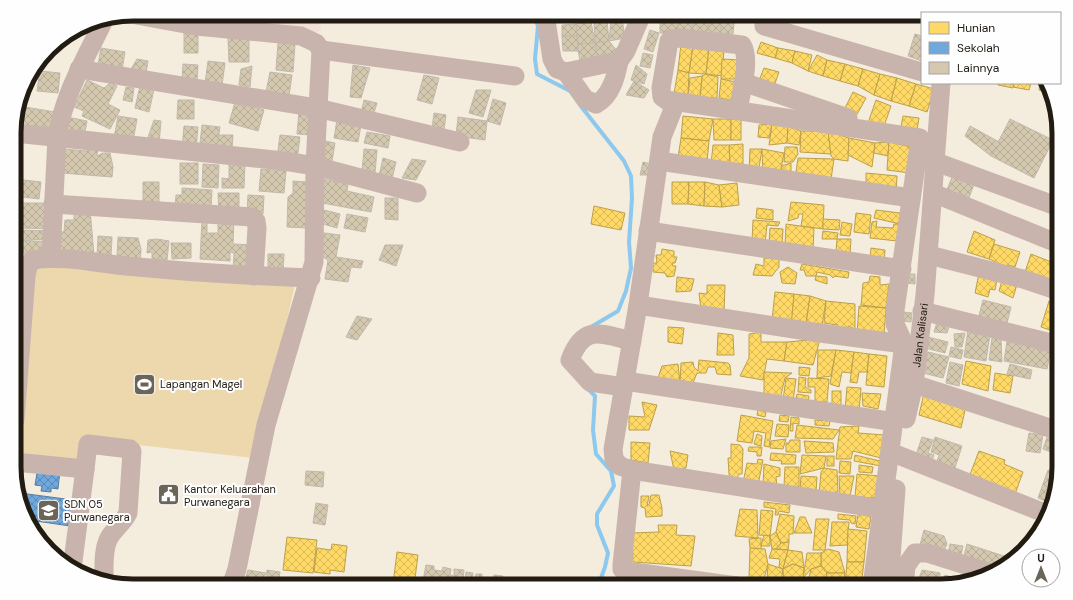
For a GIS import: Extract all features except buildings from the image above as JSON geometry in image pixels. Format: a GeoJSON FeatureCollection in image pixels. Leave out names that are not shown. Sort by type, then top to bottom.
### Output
{"type":"FeatureCollection","features":[{"type":"Feature","properties":{"kind":"street"},"geometry":{"type":"LineString","coordinates":[[169,21],[196,26],[300,36],[316,43],[321,50],[315,166],[314,255],[311,278],[266,425],[237,569],[233,579]]}},
{"type":"Feature","properties":{"kind":"street"},"geometry":{"type":"LineString","coordinates":[[546,21],[552,59],[557,69],[566,72],[619,61]]}},
{"type":"Feature","properties":{"kind":"street"},"geometry":{"type":"LineString","coordinates":[[566,72],[585,99],[596,104],[603,100],[616,76],[619,61],[626,51],[639,21]]}},
{"type":"Feature","properties":{"kind":"street"},"geometry":{"type":"LineString","coordinates":[[51,257],[57,138],[64,104],[79,69],[101,26]]}},
{"type":"Feature","properties":{"kind":"street"},"geometry":{"type":"LineString","coordinates":[[764,26],[921,72]]}},
{"type":"Feature","properties":{"kind":"street"},"geometry":{"type":"LineString","coordinates":[[738,110],[743,82],[745,51],[742,45],[680,38],[669,41],[661,91],[662,97],[676,102],[920,138],[895,310],[895,324],[904,344],[895,422],[873,579]]}},
{"type":"Feature","properties":{"kind":"street"},"geometry":{"type":"LineString","coordinates":[[321,50],[515,76]]}},
{"type":"Feature","properties":{"kind":"street"},"geometry":{"type":"LineString","coordinates":[[79,69],[317,108],[460,142]]}},
{"type":"Feature","properties":{"kind":"street"},"geometry":{"type":"LineString","coordinates":[[743,82],[893,134]]}},
{"type":"Feature","properties":{"kind":"street","name":"Jalan Kalisari"},"geometry":{"type":"LineString","coordinates":[[889,579],[898,454],[914,384],[929,255],[932,193],[936,162],[941,84]]}},
{"type":"Feature","properties":{"kind":"street"},"geometry":{"type":"LineString","coordinates":[[676,102],[664,131],[638,305],[613,449],[614,459],[620,466],[632,470],[882,509]]}},
{"type":"Feature","properties":{"kind":"street"},"geometry":{"type":"LineString","coordinates":[[21,135],[284,161],[315,166],[417,193]]}},
{"type":"Feature","properties":{"kind":"street"},"geometry":{"type":"LineString","coordinates":[[659,161],[911,198]]}},
{"type":"Feature","properties":{"kind":"street"},"geometry":{"type":"LineString","coordinates":[[936,162],[1052,204]]}},
{"type":"Feature","properties":{"kind":"street"},"geometry":{"type":"LineString","coordinates":[[932,193],[1052,241]]}},
{"type":"Feature","properties":{"kind":"street"},"geometry":{"type":"LineString","coordinates":[[53,204],[252,217],[256,220],[257,228],[254,276]]}},
{"type":"Feature","properties":{"kind":"street"},"geometry":{"type":"LineString","coordinates":[[648,231],[902,269]]}},
{"type":"Feature","properties":{"kind":"street"},"geometry":{"type":"LineString","coordinates":[[929,255],[1052,289]]}},
{"type":"Feature","properties":{"kind":"street"},"geometry":{"type":"LineString","coordinates":[[21,322],[28,267],[24,260],[51,257],[126,266],[254,276],[311,278]]}},
{"type":"Feature","properties":{"kind":"street"},"geometry":{"type":"LineString","coordinates":[[638,305],[904,344]]}},
{"type":"Feature","properties":{"kind":"street"},"geometry":{"type":"LineString","coordinates":[[922,311],[1052,343]]}},
{"type":"Feature","properties":{"kind":"street"},"geometry":{"type":"LineString","coordinates":[[632,340],[595,333],[584,337],[574,350],[570,360],[590,382],[624,384],[895,422]]}},
{"type":"Feature","properties":{"kind":"street"},"geometry":{"type":"LineString","coordinates":[[914,384],[1052,429]]}},
{"type":"Feature","properties":{"kind":"street"},"geometry":{"type":"LineString","coordinates":[[73,561],[88,444],[130,449],[132,453],[128,514],[124,521],[109,538],[106,547],[104,575]]}},
{"type":"Feature","properties":{"kind":"street"},"geometry":{"type":"LineString","coordinates":[[898,454],[1043,512]]}},
{"type":"Feature","properties":{"kind":"street"},"geometry":{"type":"LineString","coordinates":[[21,463],[85,469]]}},
{"type":"Feature","properties":{"kind":"street"},"geometry":{"type":"LineString","coordinates":[[632,470],[621,561],[622,569],[690,579]]}},
{"type":"Feature","properties":{"kind":"street"},"geometry":{"type":"LineString","coordinates":[[905,579],[906,566],[915,553],[927,553],[982,570]]}},
{"type":"Feature","properties":{"kind":"shaded area"},"geometry":{"type":"Polygon","coordinates":[[[206,21],[320,21],[321,30],[316,33],[206,21]]]}},
{"type":"Feature","properties":{"kind":"shaded area","name":"Lapangan Magel"},"geometry":{"type":"Polygon","coordinates":[[[37,263],[296,281],[254,458],[85,439],[82,462],[21,456],[21,331],[37,263]]]}},
{"type":"Feature","properties":{"kind":"waterway"},"geometry":{"type":"LineString","coordinates":[[536,21],[538,26],[535,59],[537,74],[572,92]]}},
{"type":"Feature","properties":{"kind":"waterway"},"geometry":{"type":"LineString","coordinates":[[580,105],[624,161],[631,176],[632,198],[629,242],[631,268],[626,291],[618,311],[591,327]]}},
{"type":"Feature","properties":{"kind":"waterway"},"geometry":{"type":"LineString","coordinates":[[587,388],[595,396],[593,430],[596,454],[611,471],[614,486],[597,514],[597,525],[608,553],[601,579]]}},
{"type":"Feature","properties":{"kind":"place","name":"Lapangan Magel"},"geometry":{"type":"Point","coordinates":[145,384]}},
{"type":"Feature","properties":{"kind":"place","name":"Kantor Keluarahan Purwanegara"},"geometry":{"type":"Point","coordinates":[169,495]}},
{"type":"Feature","properties":{"kind":"place","name":"SDN 05 Purwanegara"},"geometry":{"type":"Point","coordinates":[49,510]}}]}
